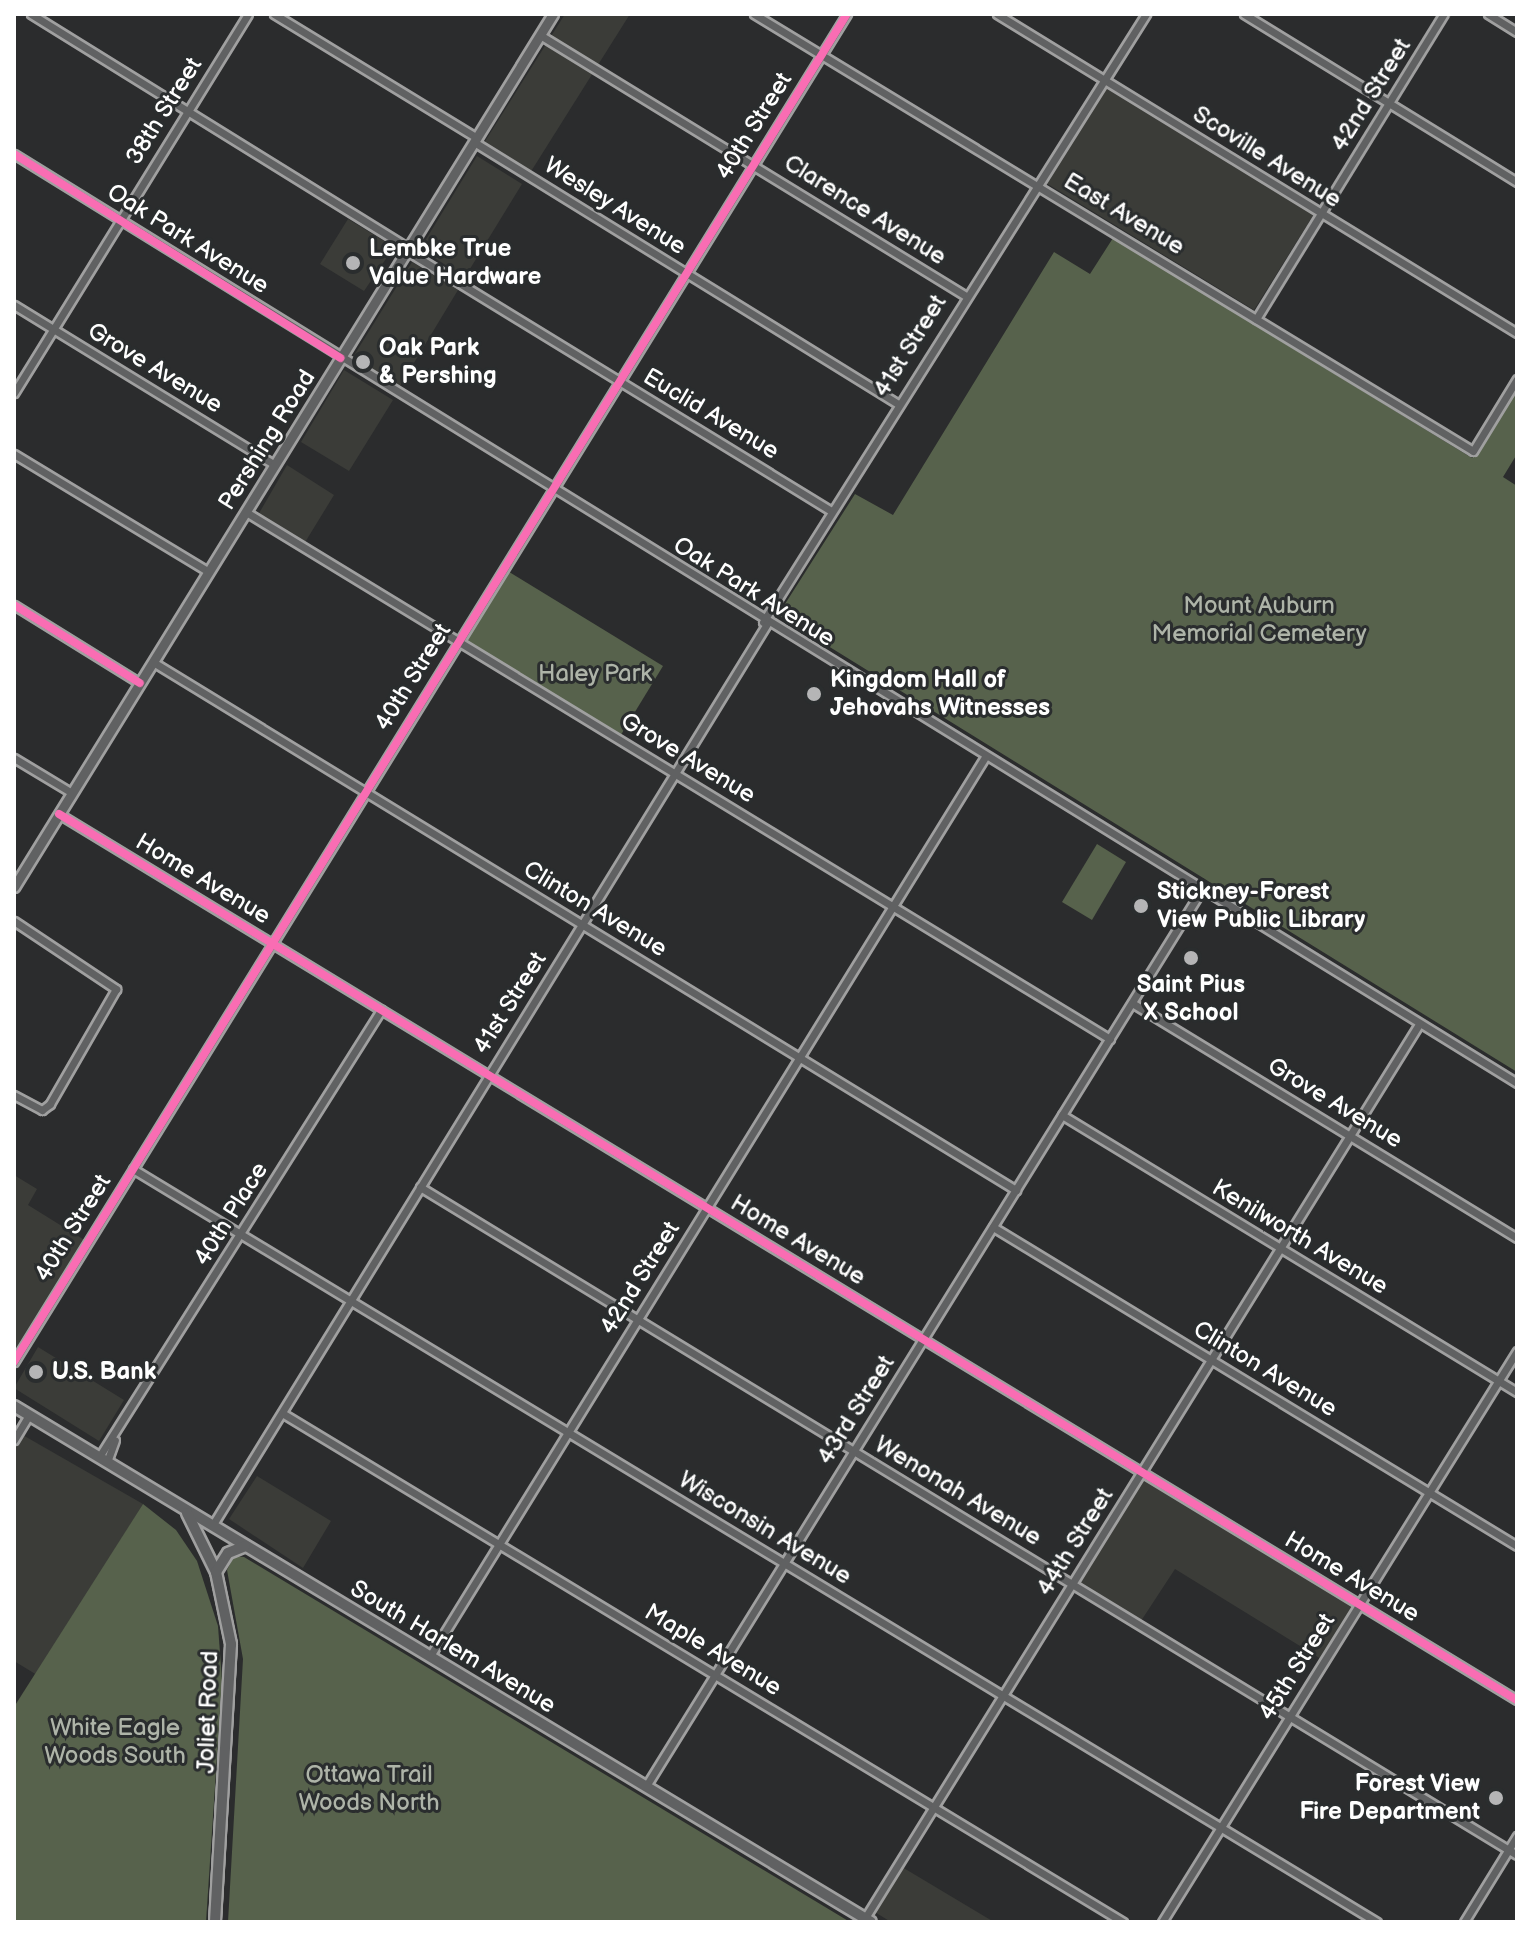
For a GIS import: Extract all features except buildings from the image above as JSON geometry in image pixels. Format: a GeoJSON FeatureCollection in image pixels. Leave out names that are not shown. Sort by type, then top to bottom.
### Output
{"type":"FeatureCollection","features":[{"type":"Feature","properties":{"kind":"main road","name":"Pershing Road"},"geometry":{"type":"LineString","coordinates":[[14,887],[553,14]]}},
{"type":"Feature","properties":{"kind":"main road","name":"South Harlem Avenue"},"geometry":{"type":"LineString","coordinates":[[14,1406],[868,1920]]}},
{"type":"Feature","properties":{"kind":"main road","name":"Joliet Road"},"geometry":{"type":"LineString","coordinates":[[186,1511],[216,1572],[228,1612],[232,1683],[215,1922]]}},
{"type":"Feature","properties":{"kind":"main road"},"geometry":{"type":"LineString","coordinates":[[216,1572],[228,1553],[245,1546]]}},
{"type":"Feature","properties":{"kind":"street","name":"Euclid Avenue"},"geometry":{"type":"LineString","coordinates":[[31,14],[832,511]]}},
{"type":"Feature","properties":{"kind":"street","name":"38th Street"},"geometry":{"type":"LineString","coordinates":[[14,393],[248,14]]}},
{"type":"Feature","properties":{"kind":"street","name":"Wesley Avenue"},"geometry":{"type":"LineString","coordinates":[[274,14],[898,404]]}},
{"type":"Feature","properties":{"kind":"street","name":"East Avenue"},"geometry":{"type":"LineString","coordinates":[[754,14],[1473,451],[1517,379]]}},
{"type":"Feature","properties":{"kind":"street","name":"40th Street"},"geometry":{"type":"LineString","coordinates":[[14,1362],[847,14]]}},
{"type":"Feature","properties":{"kind":"street","name":"Scoville Avenue"},"geometry":{"type":"LineString","coordinates":[[997,14],[1517,333]]}},
{"type":"Feature","properties":{"kind":"street","name":"41st Street"},"geometry":{"type":"LineString","coordinates":[[212,1526],[965,295],[1146,14]]}},
{"type":"Feature","properties":{"kind":"street"},"geometry":{"type":"LineString","coordinates":[[1244,14],[1517,182]]}},
{"type":"Feature","properties":{"kind":"street","name":"42nd Street"},"geometry":{"type":"LineString","coordinates":[[1256,319],[1444,14]]}},
{"type":"Feature","properties":{"kind":"street"},"geometry":{"type":"LineString","coordinates":[[1488,14],[1517,32]]}},
{"type":"Feature","properties":{"kind":"street","name":"Clarence Avenue"},"geometry":{"type":"LineString","coordinates":[[540,35],[965,295]]}},
{"type":"Feature","properties":{"kind":"street","name":"Oak Park Avenue"},"geometry":{"type":"LineString","coordinates":[[14,154],[765,623],[1517,1083]]}},
{"type":"Feature","properties":{"kind":"street","name":"Grove Avenue"},"geometry":{"type":"LineString","coordinates":[[14,305],[275,465]]}},
{"type":"Feature","properties":{"kind":"street"},"geometry":{"type":"LineString","coordinates":[[14,454],[209,572]]}},
{"type":"Feature","properties":{"kind":"street","name":"Grove Avenue"},"geometry":{"type":"LineString","coordinates":[[246,512],[1110,1039]]}},
{"type":"Feature","properties":{"kind":"street"},"geometry":{"type":"LineString","coordinates":[[14,605],[140,683]]}},
{"type":"Feature","properties":{"kind":"street","name":"Clinton Avenue"},"geometry":{"type":"LineString","coordinates":[[153,662],[1016,1190]]}},
{"type":"Feature","properties":{"kind":"street","name":"42nd Street"},"geometry":{"type":"LineString","coordinates":[[430,1656],[985,757]]}},
{"type":"Feature","properties":{"kind":"street"},"geometry":{"type":"LineString","coordinates":[[14,758],[72,793]]}},
{"type":"Feature","properties":{"kind":"street","name":"Home Avenue"},"geometry":{"type":"LineString","coordinates":[[59,814],[1517,1700]]}},
{"type":"Feature","properties":{"kind":"street","name":"43rd Street"},"geometry":{"type":"LineString","coordinates":[[646,1786],[1201,891]]}},
{"type":"Feature","properties":{"kind":"street"},"geometry":{"type":"LineString","coordinates":[[14,921],[116,989],[42,1110],[14,1095]]}},
{"type":"Feature","properties":{"kind":"street","name":"Grove Avenue"},"geometry":{"type":"LineString","coordinates":[[1132,1003],[1517,1238]]}},
{"type":"Feature","properties":{"kind":"street","name":"40th Place"},"geometry":{"type":"LineString","coordinates":[[103,1460],[381,1010]]}},
{"type":"Feature","properties":{"kind":"street","name":"44th Street"},"geometry":{"type":"LineString","coordinates":[[868,1920],[934,1807],[1419,1024]]}},
{"type":"Feature","properties":{"kind":"street","name":"Kenilworth Avenue"},"geometry":{"type":"LineString","coordinates":[[1062,1115],[1517,1392]]}},
{"type":"Feature","properties":{"kind":"street","name":"Wisconsin Avenue"},"geometry":{"type":"LineString","coordinates":[[133,1169],[1377,1922]]}},
{"type":"Feature","properties":{"kind":"street","name":"Wenonah Avenue"},"geometry":{"type":"LineString","coordinates":[[420,1187],[1517,1855]]}},
{"type":"Feature","properties":{"kind":"street","name":"Clinton Avenue"},"geometry":{"type":"LineString","coordinates":[[993,1227],[1517,1546]]}},
{"type":"Feature","properties":{"kind":"street","name":"45th Street"},"geometry":{"type":"LineString","coordinates":[[1162,1922],[1517,1351]]}},
{"type":"Feature","properties":{"kind":"street","name":"Maple Avenue"},"geometry":{"type":"LineString","coordinates":[[282,1413],[1123,1922]]}},
{"type":"Feature","properties":{"kind":"street"},"geometry":{"type":"LineString","coordinates":[[14,1440],[29,1415]]}},
{"type":"Feature","properties":{"kind":"street"},"geometry":{"type":"LineString","coordinates":[[1464,1922],[1517,1836]]}},
{"type":"Feature","properties":{"kind":"shaded area"},"geometry":{"type":"Polygon","coordinates":[[[565,14],[630,14],[530,173],[484,143],[565,14]]]}},
{"type":"Feature","properties":{"kind":"shaded area"},"geometry":{"type":"Polygon","coordinates":[[[1106,87],[1314,214],[1254,310],[1046,183],[1106,87]]]}},
{"type":"Feature","properties":{"kind":"shaded area"},"geometry":{"type":"Polygon","coordinates":[[[477,156],[522,184],[465,277],[420,249],[477,156]]]}},
{"type":"Feature","properties":{"kind":"shaded area"},"geometry":{"type":"Polygon","coordinates":[[[348,219],[394,247],[364,291],[320,264],[348,219]]]}},
{"type":"Feature","properties":{"kind":"shaded area"},"geometry":{"type":"Polygon","coordinates":[[[412,262],[458,290],[400,386],[353,357],[412,262]]]}},
{"type":"Feature","properties":{"kind":"shaded area"},"geometry":{"type":"Polygon","coordinates":[[[344,370],[393,400],[349,471],[301,442],[344,370]]]}},
{"type":"Feature","properties":{"kind":"shaded area"},"geometry":{"type":"Polygon","coordinates":[[[287,465],[334,495],[304,544],[258,515],[287,465]]]}},
{"type":"Feature","properties":{"kind":"shaded area"},"geometry":{"type":"Polygon","coordinates":[[[14,1175],[37,1189],[28,1205],[86,1241],[14,1358],[14,1175]]]}},
{"type":"Feature","properties":{"kind":"shaded area"},"geometry":{"type":"Polygon","coordinates":[[[38,1347],[124,1400],[99,1441],[14,1388],[38,1347]]]}},
{"type":"Feature","properties":{"kind":"shaded area"},"geometry":{"type":"Polygon","coordinates":[[[14,1430],[143,1504],[37,1675],[14,1661],[14,1430]]]}},
{"type":"Feature","properties":{"kind":"shaded area"},"geometry":{"type":"Polygon","coordinates":[[[1143,1473],[1355,1604],[1321,1659],[1175,1569],[1139,1624],[1074,1584],[1143,1473]]]}},
{"type":"Feature","properties":{"kind":"shaded area"},"geometry":{"type":"Polygon","coordinates":[[[257,1476],[331,1521],[303,1568],[229,1519],[257,1476]]]}},
{"type":"Feature","properties":{"kind":"shaded area"},"geometry":{"type":"Polygon","coordinates":[[[902,1867],[994,1922],[891,1922],[873,1911],[902,1867]]]}},
{"type":"Feature","properties":{"kind":"green space","name":"Mount Auburn Memorial Cemetery"},"geometry":{"type":"Polygon","coordinates":[[[1113,238],[1472,458],[1517,387],[1517,454],[1503,477],[1517,486],[1517,1072],[778,615],[855,494],[893,515],[1054,252],[1090,274],[1113,238]]]}},
{"type":"Feature","properties":{"kind":"green space","name":"Haley Park"},"geometry":{"type":"Polygon","coordinates":[[[506,570],[663,666],[619,738],[463,641],[506,570]]]}},
{"type":"Feature","properties":{"kind":"green space"},"geometry":{"type":"Polygon","coordinates":[[[1097,844],[1126,862],[1092,920],[1062,902],[1097,844]]]}},
{"type":"Feature","properties":{"kind":"green space","name":"White Eagle Woods South"},"geometry":{"type":"Polygon","coordinates":[[[143,1504],[176,1530],[197,1561],[218,1626],[222,1680],[206,1922],[14,1922],[14,1707],[143,1504]]]}},
{"type":"Feature","properties":{"kind":"green space","name":"Ottawa Trail Woods North"},"geometry":{"type":"Polygon","coordinates":[[[234,1556],[244,1557],[850,1922],[228,1922],[243,1659],[227,1570],[234,1556]]]}},
{"type":"Feature","properties":{"kind":"cycle path"},"geometry":{"type":"LineString","coordinates":[[14,1362],[847,14]]}},
{"type":"Feature","properties":{"kind":"cycle path"},"geometry":{"type":"LineString","coordinates":[[14,154],[341,358]]}},
{"type":"Feature","properties":{"kind":"cycle path"},"geometry":{"type":"LineString","coordinates":[[14,605],[140,683]]}},
{"type":"Feature","properties":{"kind":"cycle path"},"geometry":{"type":"LineString","coordinates":[[59,814],[1517,1700]]}},
{"type":"Feature","properties":{"kind":"place","name":"Lembke True Value Hardware"},"geometry":{"type":"Point","coordinates":[353,263]}},
{"type":"Feature","properties":{"kind":"place","name":"Oak Park & Pershing"},"geometry":{"type":"Point","coordinates":[363,362]}},
{"type":"Feature","properties":{"kind":"place","name":"Kingdom Hall of Jehovahs Witnesses"},"geometry":{"type":"Point","coordinates":[814,694]}},
{"type":"Feature","properties":{"kind":"place","name":"Stickney-Forest View Public Library"},"geometry":{"type":"Point","coordinates":[1141,906]}},
{"type":"Feature","properties":{"kind":"place","name":"Saint Pius X School"},"geometry":{"type":"Point","coordinates":[1191,958]}},
{"type":"Feature","properties":{"kind":"place","name":"U.S. Bank"},"geometry":{"type":"Point","coordinates":[36,1372]}},
{"type":"Feature","properties":{"kind":"place","name":"Forest View Fire Department"},"geometry":{"type":"Point","coordinates":[1496,1798]}}]}
